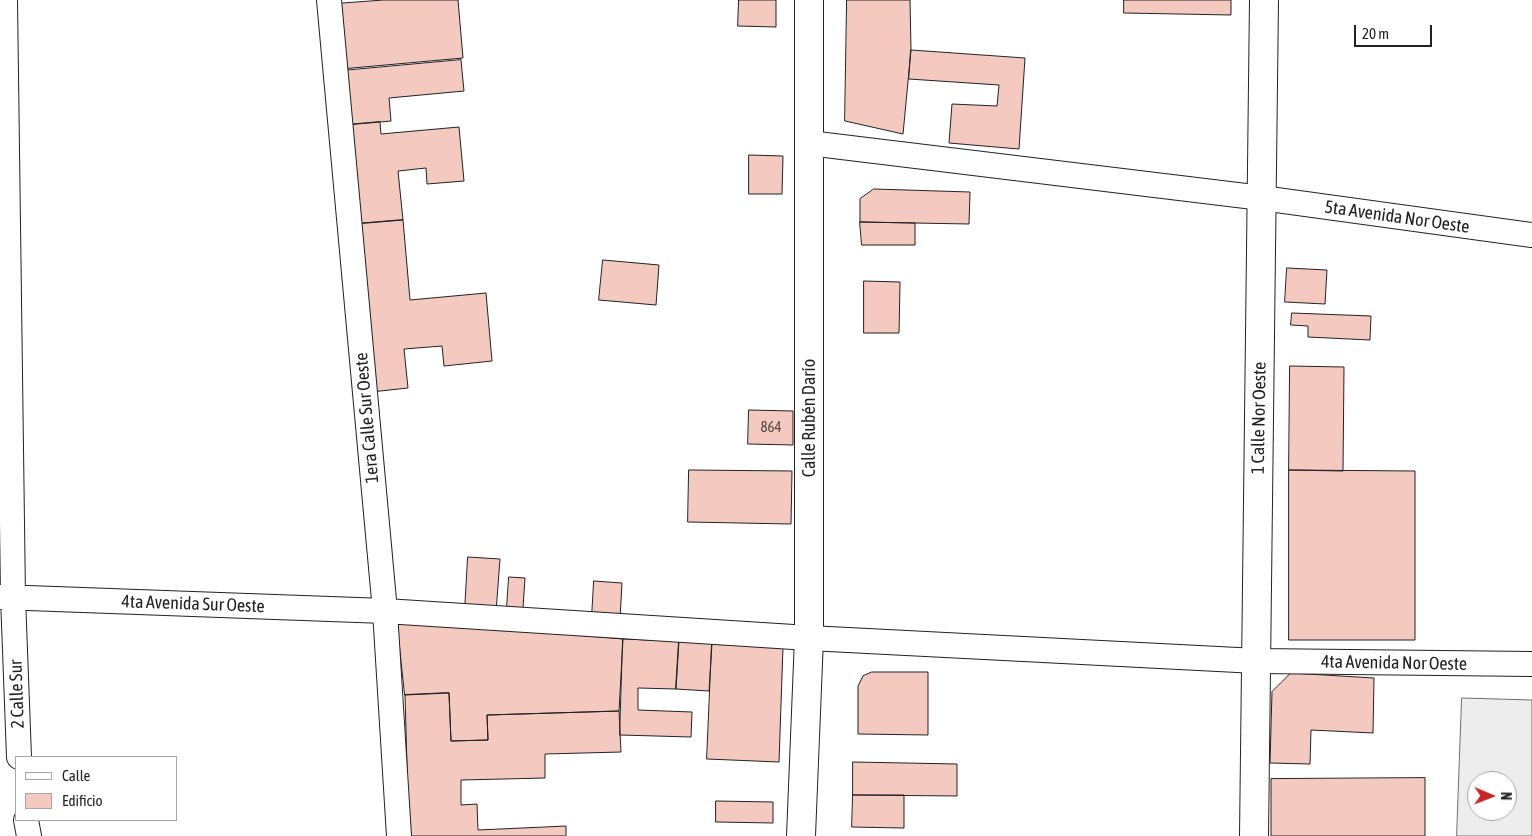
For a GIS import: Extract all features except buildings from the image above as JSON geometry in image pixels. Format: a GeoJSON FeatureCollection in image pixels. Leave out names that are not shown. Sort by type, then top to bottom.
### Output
{"type":"FeatureCollection","features":[{"type":"Feature","properties":{"kind":"street","name":"2 Calle Sur"},"geometry":{"type":"LineString","coordinates":[[5,0],[3,80],[7,597],[19,756]]}},
{"type":"Feature","properties":{"kind":"street","name":"1era Calle Sur Oeste"},"geometry":{"type":"LineString","coordinates":[[329,0],[385,611],[399,836]]}},
{"type":"Feature","properties":{"kind":"street","name":"Calle Rubén Darío"},"geometry":{"type":"LineString","coordinates":[[801,836],[809,638],[809,0]]}},
{"type":"Feature","properties":{"kind":"street","name":"1 Calle Nor Oeste"},"geometry":{"type":"LineString","coordinates":[[1254,836],[1264,0]]}},
{"type":"Feature","properties":{"kind":"street","name":"5ta Avenida Nor Oeste"},"geometry":{"type":"LineString","coordinates":[[810,143],[1262,198],[1532,235]]}},
{"type":"Feature","properties":{"kind":"street","name":"4ta Avenida Sur Oeste"},"geometry":{"type":"LineString","coordinates":[[7,597],[385,611],[809,638]]}},
{"type":"Feature","properties":{"kind":"street","name":"4ta Avenida Nor Oeste"},"geometry":{"type":"LineString","coordinates":[[809,638],[1256,661],[1532,664]]}},
{"type":"Feature","properties":{"kind":"street"},"geometry":{"type":"LineString","coordinates":[[26,821],[29,836]]}},
{"type":"Feature","properties":{"kind":"shaded area"},"geometry":{"type":"Polygon","coordinates":[[[1462,698],[1532,700],[1532,836],[1457,836],[1462,698]]]}}]}
